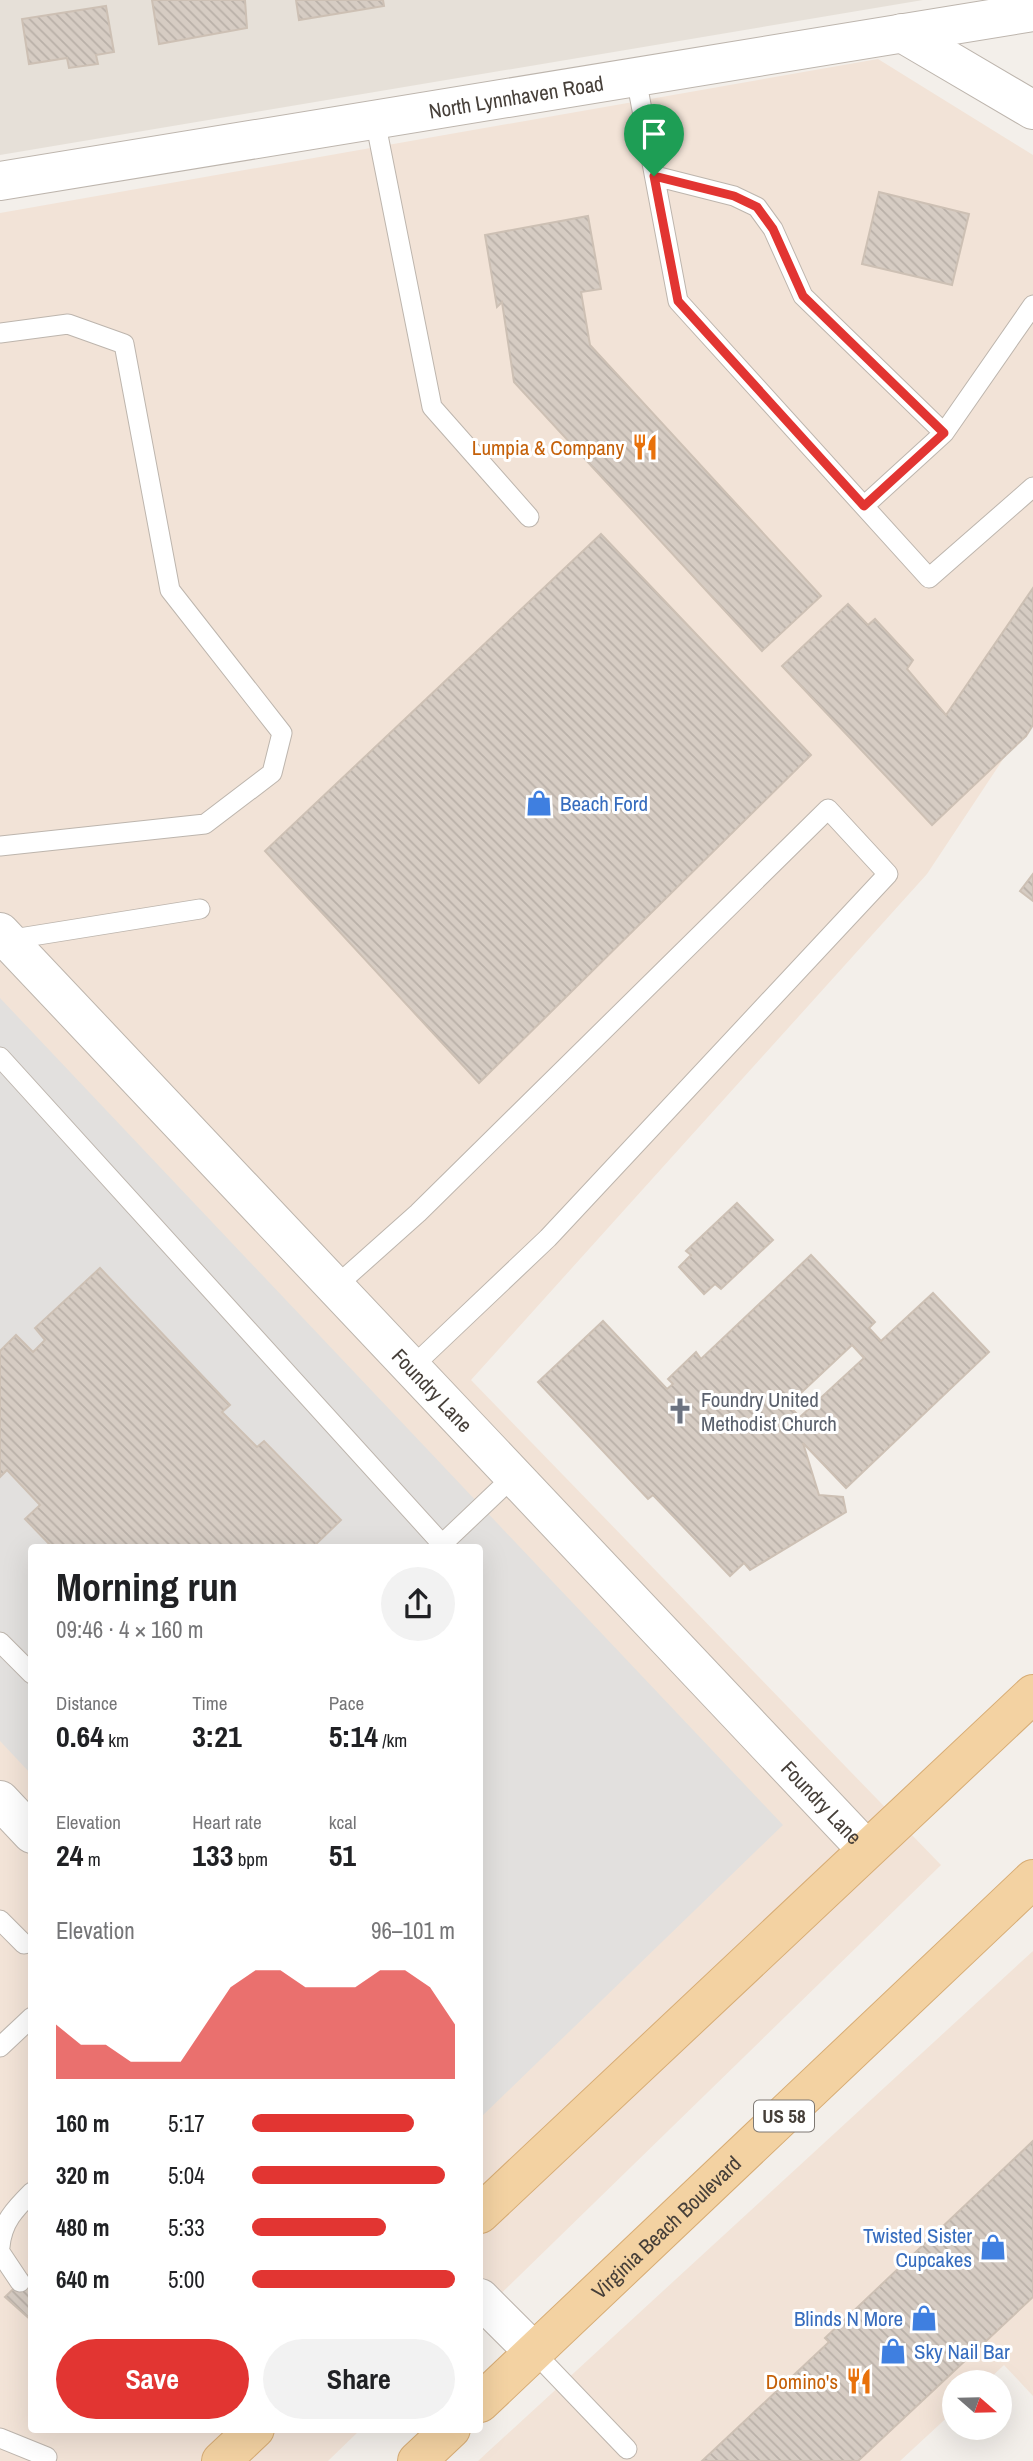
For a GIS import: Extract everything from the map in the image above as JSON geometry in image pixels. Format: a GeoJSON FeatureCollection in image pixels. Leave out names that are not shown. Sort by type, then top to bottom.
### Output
{"type":"FeatureCollection","features":[{"type":"Feature","properties":{"kind":"main road"},"geometry":{"type":"LineString","coordinates":[[483,2211],[1033,1694]]}},
{"type":"Feature","properties":{"kind":"main road","name":"Virginia Beach Boulevard"},"geometry":{"type":"LineString","coordinates":[[483,2400],[1033,1880]]}},
{"type":"Feature","properties":{"kind":"main road"},"geometry":{"type":"LineString","coordinates":[[417,2461],[447,2433]]}},
{"type":"Feature","properties":{"kind":"street","name":"North Lynnhaven Road"},"geometry":{"type":"LineString","coordinates":[[0,181],[902,33],[1016,9]]}},
{"type":"Feature","properties":{"kind":"street"},"geometry":{"type":"LineString","coordinates":[[902,33],[1033,110]]}},
{"type":"Feature","properties":{"kind":"street","name":"Foundry Lane"},"geometry":{"type":"LineString","coordinates":[[3,936],[866,1849]]}},
{"type":"Feature","properties":{"kind":"street"},"geometry":{"type":"LineString","coordinates":[[0,1800],[28,1830]]}},
{"type":"Feature","properties":{"kind":"street"},"geometry":{"type":"LineString","coordinates":[[483,2301],[534,2352]]}},
{"type":"Feature","properties":{"kind":"lane"},"geometry":{"type":"LineString","coordinates":[[636,78],[678,301],[929,578],[1033,487]]}},
{"type":"Feature","properties":{"kind":"lane"},"geometry":{"type":"LineString","coordinates":[[375,120],[432,407],[529,517]]}},
{"type":"Feature","properties":{"kind":"lane"},"geometry":{"type":"LineString","coordinates":[[654,176],[734,196],[757,207],[773,229],[803,296],[944,433]]}},
{"type":"Feature","properties":{"kind":"lane"},"geometry":{"type":"LineString","coordinates":[[864,506],[944,433],[1033,305]]}},
{"type":"Feature","properties":{"kind":"lane"},"geometry":{"type":"LineString","coordinates":[[0,333],[68,324],[124,344],[170,590],[282,733],[272,773],[205,824],[0,846]]}},
{"type":"Feature","properties":{"kind":"lane"},"geometry":{"type":"LineString","coordinates":[[335,1287],[418,1213],[828,809],[888,874],[548,1238],[411,1368]]}},
{"type":"Feature","properties":{"kind":"lane"},"geometry":{"type":"LineString","coordinates":[[3,936],[200,909]]}},
{"type":"Feature","properties":{"kind":"lane"},"geometry":{"type":"LineString","coordinates":[[0,1057],[439,1544]]}},
{"type":"Feature","properties":{"kind":"lane"},"geometry":{"type":"LineString","coordinates":[[443,1544],[514,1476]]}},
{"type":"Feature","properties":{"kind":"lane"},"geometry":{"type":"LineString","coordinates":[[0,1642],[28,1670]]}},
{"type":"Feature","properties":{"kind":"lane"},"geometry":{"type":"LineString","coordinates":[[0,1920],[28,1945]]}},
{"type":"Feature","properties":{"kind":"lane"},"geometry":{"type":"LineString","coordinates":[[0,2047],[28,2021]]}},
{"type":"Feature","properties":{"kind":"lane"},"geometry":{"type":"LineString","coordinates":[[0,2247],[1,2232],[11,2213],[28,2196]]}},
{"type":"Feature","properties":{"kind":"lane"},"geometry":{"type":"LineString","coordinates":[[0,2252],[20,2282]]}},
{"type":"Feature","properties":{"kind":"lane"},"geometry":{"type":"LineString","coordinates":[[534,2352],[627,2449]]}},
{"type":"Feature","properties":{"kind":"lane"},"geometry":{"type":"LineString","coordinates":[[0,2438],[47,2457]]}},
{"type":"Feature","properties":{"kind":"shaded area"},"geometry":{"type":"Polygon","coordinates":[[[0,0],[923,0],[0,155],[0,0]]]}},
{"type":"Feature","properties":{"kind":"shaded area"},"geometry":{"type":"Polygon","coordinates":[[[878,59],[1033,155],[1033,714],[927,874],[471,1380],[941,1865],[483,2311],[483,1544],[28,1544],[28,2433],[357,2433],[328,2461],[0,2461],[0,213],[878,59]]]}},
{"type":"Feature","properties":{"kind":"shaded area"},"geometry":{"type":"Polygon","coordinates":[[[0,998],[783,1825],[483,2115],[483,1544],[28,1544],[28,1771],[0,1741],[0,998]]]}},
{"type":"Feature","properties":{"kind":"shaded area"},"geometry":{"type":"Polygon","coordinates":[[[1033,1951],[1033,2396],[1012,2374],[1012,2370],[1004,2365],[999,2370],[942,2370],[942,2422],[900,2461],[478,2461],[1033,1951]]]}},
{"type":"Feature","properties":{"kind":"building"},"geometry":{"type":"Polygon","coordinates":[[[152,0],[245,0],[247,28],[159,44],[152,0]]]}},
{"type":"Feature","properties":{"kind":"building"},"geometry":{"type":"Polygon","coordinates":[[[296,0],[383,0],[384,6],[299,20],[296,0]]]}},
{"type":"Feature","properties":{"kind":"building"},"geometry":{"type":"Polygon","coordinates":[[[106,6],[114,52],[96,55],[98,64],[69,68],[67,58],[29,64],[22,19],[106,6]]]}},
{"type":"Feature","properties":{"kind":"building"},"geometry":{"type":"Polygon","coordinates":[[[879,192],[969,214],[952,285],[862,264],[879,192]]]}},
{"type":"Feature","properties":{"kind":"building"},"geometry":{"type":"Polygon","coordinates":[[[588,216],[601,289],[581,292],[590,345],[821,596],[762,651],[514,382],[502,302],[497,307],[485,235],[588,216]]]}},
{"type":"Feature","properties":{"kind":"building","name":"Beach Ford"},"geometry":{"type":"Polygon","coordinates":[[[601,534],[811,755],[479,1083],[265,851],[601,534]]]}},
{"type":"Feature","properties":{"kind":"building"},"geometry":{"type":"Polygon","coordinates":[[[1033,588],[1033,725],[1026,736],[932,825],[782,666],[848,604],[868,625],[875,619],[913,660],[907,669],[946,715],[1033,588]]]}},
{"type":"Feature","properties":{"kind":"building"},"geometry":{"type":"Polygon","coordinates":[[[1033,874],[1033,901],[1020,891],[1033,874]]]}},
{"type":"Feature","properties":{"kind":"building"},"geometry":{"type":"Polygon","coordinates":[[[737,1203],[773,1240],[721,1289],[715,1284],[704,1294],[679,1267],[691,1255],[686,1251],[737,1203]]]}},
{"type":"Feature","properties":{"kind":"building","name":"Foundry United Methodist Church"},"geometry":{"type":"Polygon","coordinates":[[[811,1255],[875,1322],[869,1328],[881,1341],[933,1293],[989,1352],[846,1488],[803,1443],[819,1495],[843,1497],[846,1512],[750,1570],[744,1563],[730,1576],[653,1495],[648,1499],[538,1382],[603,1321],[667,1389],[673,1384],[668,1379],[696,1352],[701,1359],[811,1255]],[[852,1345],[788,1405],[800,1417],[864,1358],[852,1345]]]}},
{"type":"Feature","properties":{"kind":"building"},"geometry":{"type":"Polygon","coordinates":[[[100,1268],[230,1405],[222,1412],[257,1447],[264,1441],[341,1520],[316,1544],[49,1544],[25,1519],[40,1505],[7,1470],[0,1477],[0,1351],[16,1335],[33,1352],[45,1340],[35,1328],[100,1268]]]}},
{"type":"Feature","properties":{"kind":"building"},"geometry":{"type":"Polygon","coordinates":[[[1033,2141],[1033,2297],[955,2370],[942,2370],[942,2382],[858,2461],[702,2461],[829,2342],[825,2338],[1033,2141]]]}},
{"type":"Feature","properties":{"kind":"building"},"geometry":{"type":"Polygon","coordinates":[[[28,2275],[28,2317],[5,2297],[28,2275]]]}},
{"type":"Feature","properties":{"kind":"place","name":"Lumpia & Company"},"geometry":{"type":"Point","coordinates":[645,447]}},
{"type":"Feature","properties":{"kind":"place","name":"Beach Ford"},"geometry":{"type":"Point","coordinates":[539,803]}},
{"type":"Feature","properties":{"kind":"place","name":"Foundry United Methodist Church"},"geometry":{"type":"Point","coordinates":[680,1411]}},
{"type":"Feature","properties":{"kind":"place","name":"Twisted Sister Cupcakes"},"geometry":{"type":"Point","coordinates":[993,2247]}},
{"type":"Feature","properties":{"kind":"place","name":"Blinds N More"},"geometry":{"type":"Point","coordinates":[924,2318]}},
{"type":"Feature","properties":{"kind":"place","name":"Sky Nail Bar"},"geometry":{"type":"Point","coordinates":[893,2351]}},
{"type":"Feature","properties":{"kind":"place","name":"Domino's"},"geometry":{"type":"Point","coordinates":[859,2381]}},
{"type":"Feature","properties":{"kind":"route"},"geometry":{"type":"LineString","coordinates":[[654,176],[734,196],[757,207],[773,229],[803,296],[944,433],[864,506],[678,301],[654,176]]}}]}
